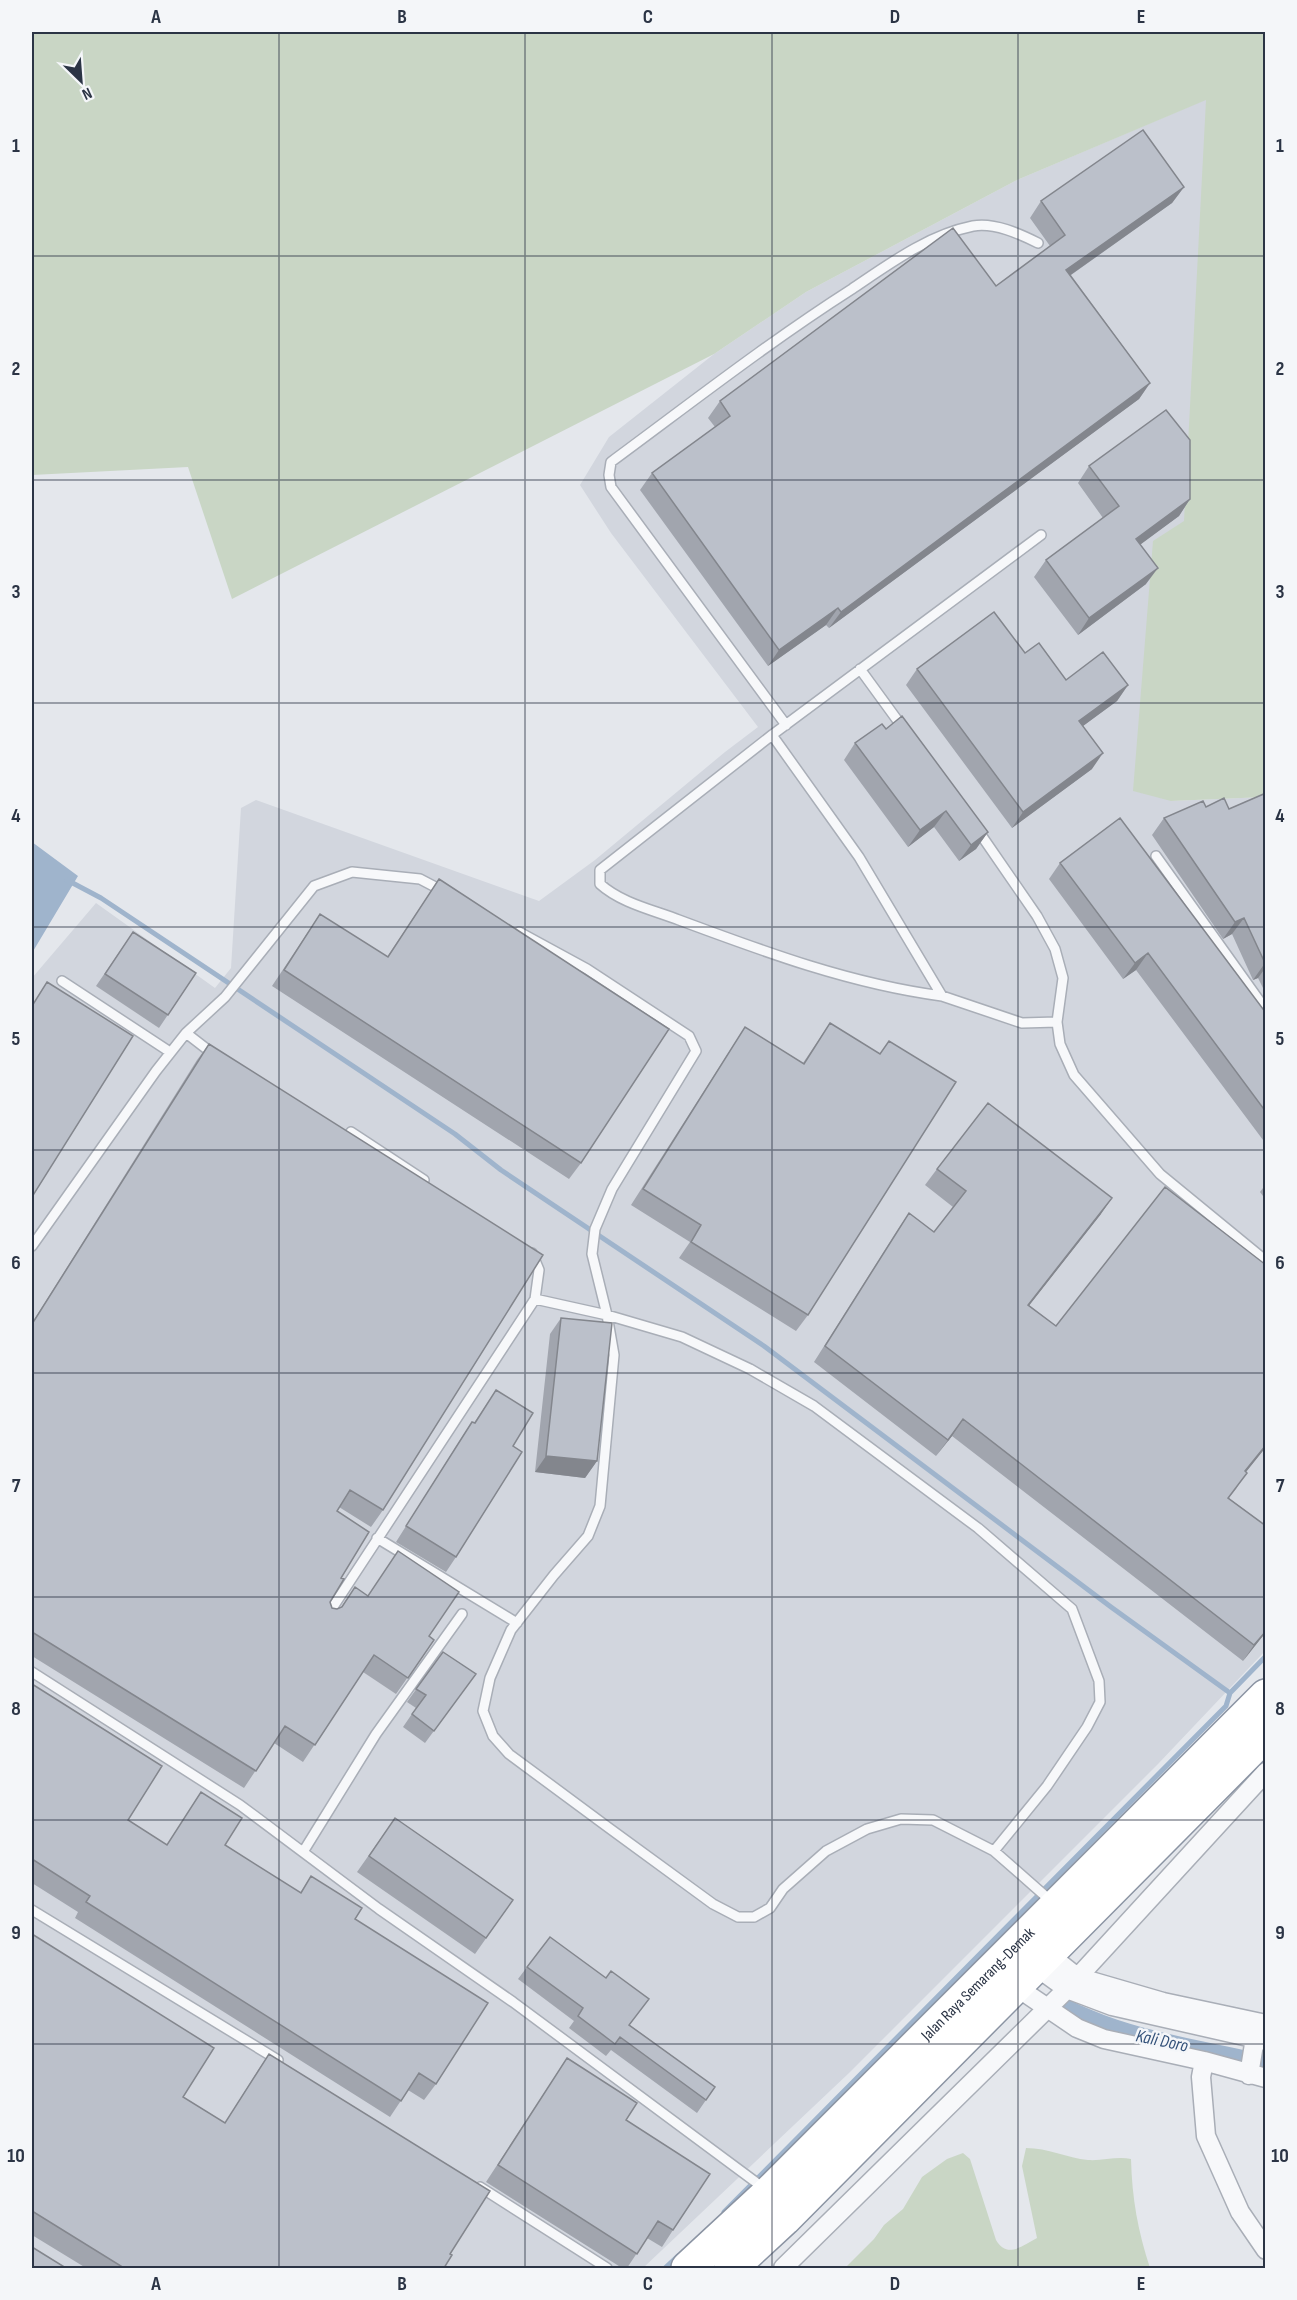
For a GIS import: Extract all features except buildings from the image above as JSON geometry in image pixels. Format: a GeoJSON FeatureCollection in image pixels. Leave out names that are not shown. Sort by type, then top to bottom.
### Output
{"type":"FeatureCollection","features":[{"type":"Feature","properties":{"kind":"highway","name":"Jalan Raya Semarang-Demak"},"geometry":{"type":"LineString","coordinates":[[688,2268],[770,2192],[1031,1961],[1056,1906],[1266,1696]]}},
{"type":"Feature","properties":{"kind":"highway","name":"Jalan Raya Semarang-Demak"},"geometry":{"type":"LineString","coordinates":[[731,2268],[784,2219],[1031,1961],[1266,1734]]}},
{"type":"Feature","properties":{"kind":"street"},"geometry":{"type":"LineString","coordinates":[[783,2268],[1072,1983],[1266,1772]]}},
{"type":"Feature","properties":{"kind":"street"},"geometry":{"type":"LineString","coordinates":[[1031,1961],[1072,1983],[1162,2002],[1260,2038],[1255,2075],[1104,2039],[1077,2028],[1046,2008],[1031,1961]]}},
{"type":"Feature","properties":{"kind":"street"},"geometry":{"type":"LineString","coordinates":[[1204,2061],[1202,2077],[1206,2136],[1240,2212],[1266,2250]]}},
{"type":"Feature","properties":{"kind":"lane"},"geometry":{"type":"LineString","coordinates":[[786,725],[611,487],[609,475],[611,462],[810,316],[900,257],[937,238],[975,226],[1013,230],[1038,243]]}},
{"type":"Feature","properties":{"kind":"lane"},"geometry":{"type":"LineString","coordinates":[[1041,535],[772,735],[600,870],[600,884],[619,897],[827,973],[916,993],[942,996],[1022,1023],[1057,1022]]}},
{"type":"Feature","properties":{"kind":"lane"},"geometry":{"type":"LineString","coordinates":[[860,669],[909,736]]}},
{"type":"Feature","properties":{"kind":"lane"},"geometry":{"type":"LineString","coordinates":[[772,735],[859,857],[942,996]]}},
{"type":"Feature","properties":{"kind":"lane"},"geometry":{"type":"LineString","coordinates":[[972,822],[1037,916],[1054,949],[1063,978],[1057,1022],[1060,1044],[1074,1075],[1160,1174],[1266,1261]]}},
{"type":"Feature","properties":{"kind":"lane"},"geometry":{"type":"LineString","coordinates":[[1155,856],[1266,1010]]}},
{"type":"Feature","properties":{"kind":"lane"},"geometry":{"type":"LineString","coordinates":[[32,1246],[170,1052],[186,1033],[225,997],[314,886],[352,872],[420,879],[451,896]]}},
{"type":"Feature","properties":{"kind":"lane"},"geometry":{"type":"LineString","coordinates":[[514,930],[587,969],[689,1036],[696,1051],[612,1189],[595,1229],[592,1254],[614,1355],[600,1506],[588,1536],[512,1630],[490,1678],[483,1711],[493,1736],[509,1754],[609,1828],[712,1904],[738,1917],[753,1917],[770,1908],[783,1889],[826,1851],[867,1829],[901,1820],[933,1820],[994,1851],[1056,1906]]}},
{"type":"Feature","properties":{"kind":"lane"},"geometry":{"type":"LineString","coordinates":[[62,981],[170,1052]]}},
{"type":"Feature","properties":{"kind":"lane"},"geometry":{"type":"LineString","coordinates":[[186,1033],[208,1050]]}},
{"type":"Feature","properties":{"kind":"lane"},"geometry":{"type":"LineString","coordinates":[[351,1132],[436,1188]]}},
{"type":"Feature","properties":{"kind":"lane"},"geometry":{"type":"LineString","coordinates":[[325,1619],[535,1299],[539,1270],[537,1260],[531,1251],[522,1245]]}},
{"type":"Feature","properties":{"kind":"lane"},"geometry":{"type":"LineString","coordinates":[[535,1299],[607,1315],[682,1337],[750,1369],[814,1406],[978,1528],[1072,1609],[1099,1681],[1100,1702],[1087,1727],[1047,1786],[994,1851]]}},
{"type":"Feature","properties":{"kind":"lane"},"geometry":{"type":"LineString","coordinates":[[377,1538],[517,1623]]}},
{"type":"Feature","properties":{"kind":"lane"},"geometry":{"type":"LineString","coordinates":[[303,1852],[376,1734],[462,1614]]}},
{"type":"Feature","properties":{"kind":"lane"},"geometry":{"type":"LineString","coordinates":[[32,1672],[240,1805],[513,2002],[770,2192]]}},
{"type":"Feature","properties":{"kind":"lane"},"geometry":{"type":"LineString","coordinates":[[32,1910],[284,2064]]}},
{"type":"Feature","properties":{"kind":"lane"},"geometry":{"type":"LineString","coordinates":[[473,2182],[607,2268]]}},
{"type":"Feature","properties":{"kind":"shaded area"},"geometry":{"type":"Polygon","coordinates":[[[1207,99],[1171,801],[1265,797],[1265,1651],[1158,1764],[849,2073],[643,2268],[32,2268],[32,978],[96,903],[215,988],[231,968],[241,808],[256,800],[539,901],[595,860],[758,727],[611,533],[580,485],[609,437],[714,354],[806,292],[1017,180],[1207,99]]]}},
{"type":"Feature","properties":{"kind":"green space"},"geometry":{"type":"Polygon","coordinates":[[[32,32],[1265,32],[1265,797],[1171,801],[1133,791],[1153,541],[1184,521],[1206,100],[1017,180],[806,292],[714,354],[232,599],[188,467],[32,475],[32,32]]]}},
{"type":"Feature","properties":{"kind":"green space"},"geometry":{"type":"Polygon","coordinates":[[[1026,2148],[1088,2160],[1131,2159],[1136,2215],[1150,2268],[845,2268],[874,2239],[884,2225],[903,2209],[922,2177],[947,2159],[963,2153],[970,2159],[996,2240],[1000,2246],[1010,2250],[1015,2249],[1037,2238],[1022,2166],[1026,2148]]]}},
{"type":"Feature","properties":{"kind":"water"},"geometry":{"type":"Polygon","coordinates":[[[32,842],[78,876],[32,953],[32,842]]]}},
{"type":"Feature","properties":{"kind":"water","name":"Kali Doro"},"geometry":{"type":"Polygon","coordinates":[[[1068,1999],[1091,2010],[1140,2027],[1265,2055],[1265,2071],[1078,2024],[1062,2008],[1068,1999]]]}},
{"type":"Feature","properties":{"kind":"waterway"},"geometry":{"type":"LineString","coordinates":[[67,880],[101,898],[455,1134],[501,1170],[764,1346],[1111,1607],[1230,1693]]}},
{"type":"Feature","properties":{"kind":"waterway"},"geometry":{"type":"LineString","coordinates":[[724,2212],[1226,1706],[1230,1693],[1266,1656]]}},
{"type":"Feature","properties":{"kind":"waterway"},"geometry":{"type":"LineString","coordinates":[[665,2268],[678,2256]]}}]}
